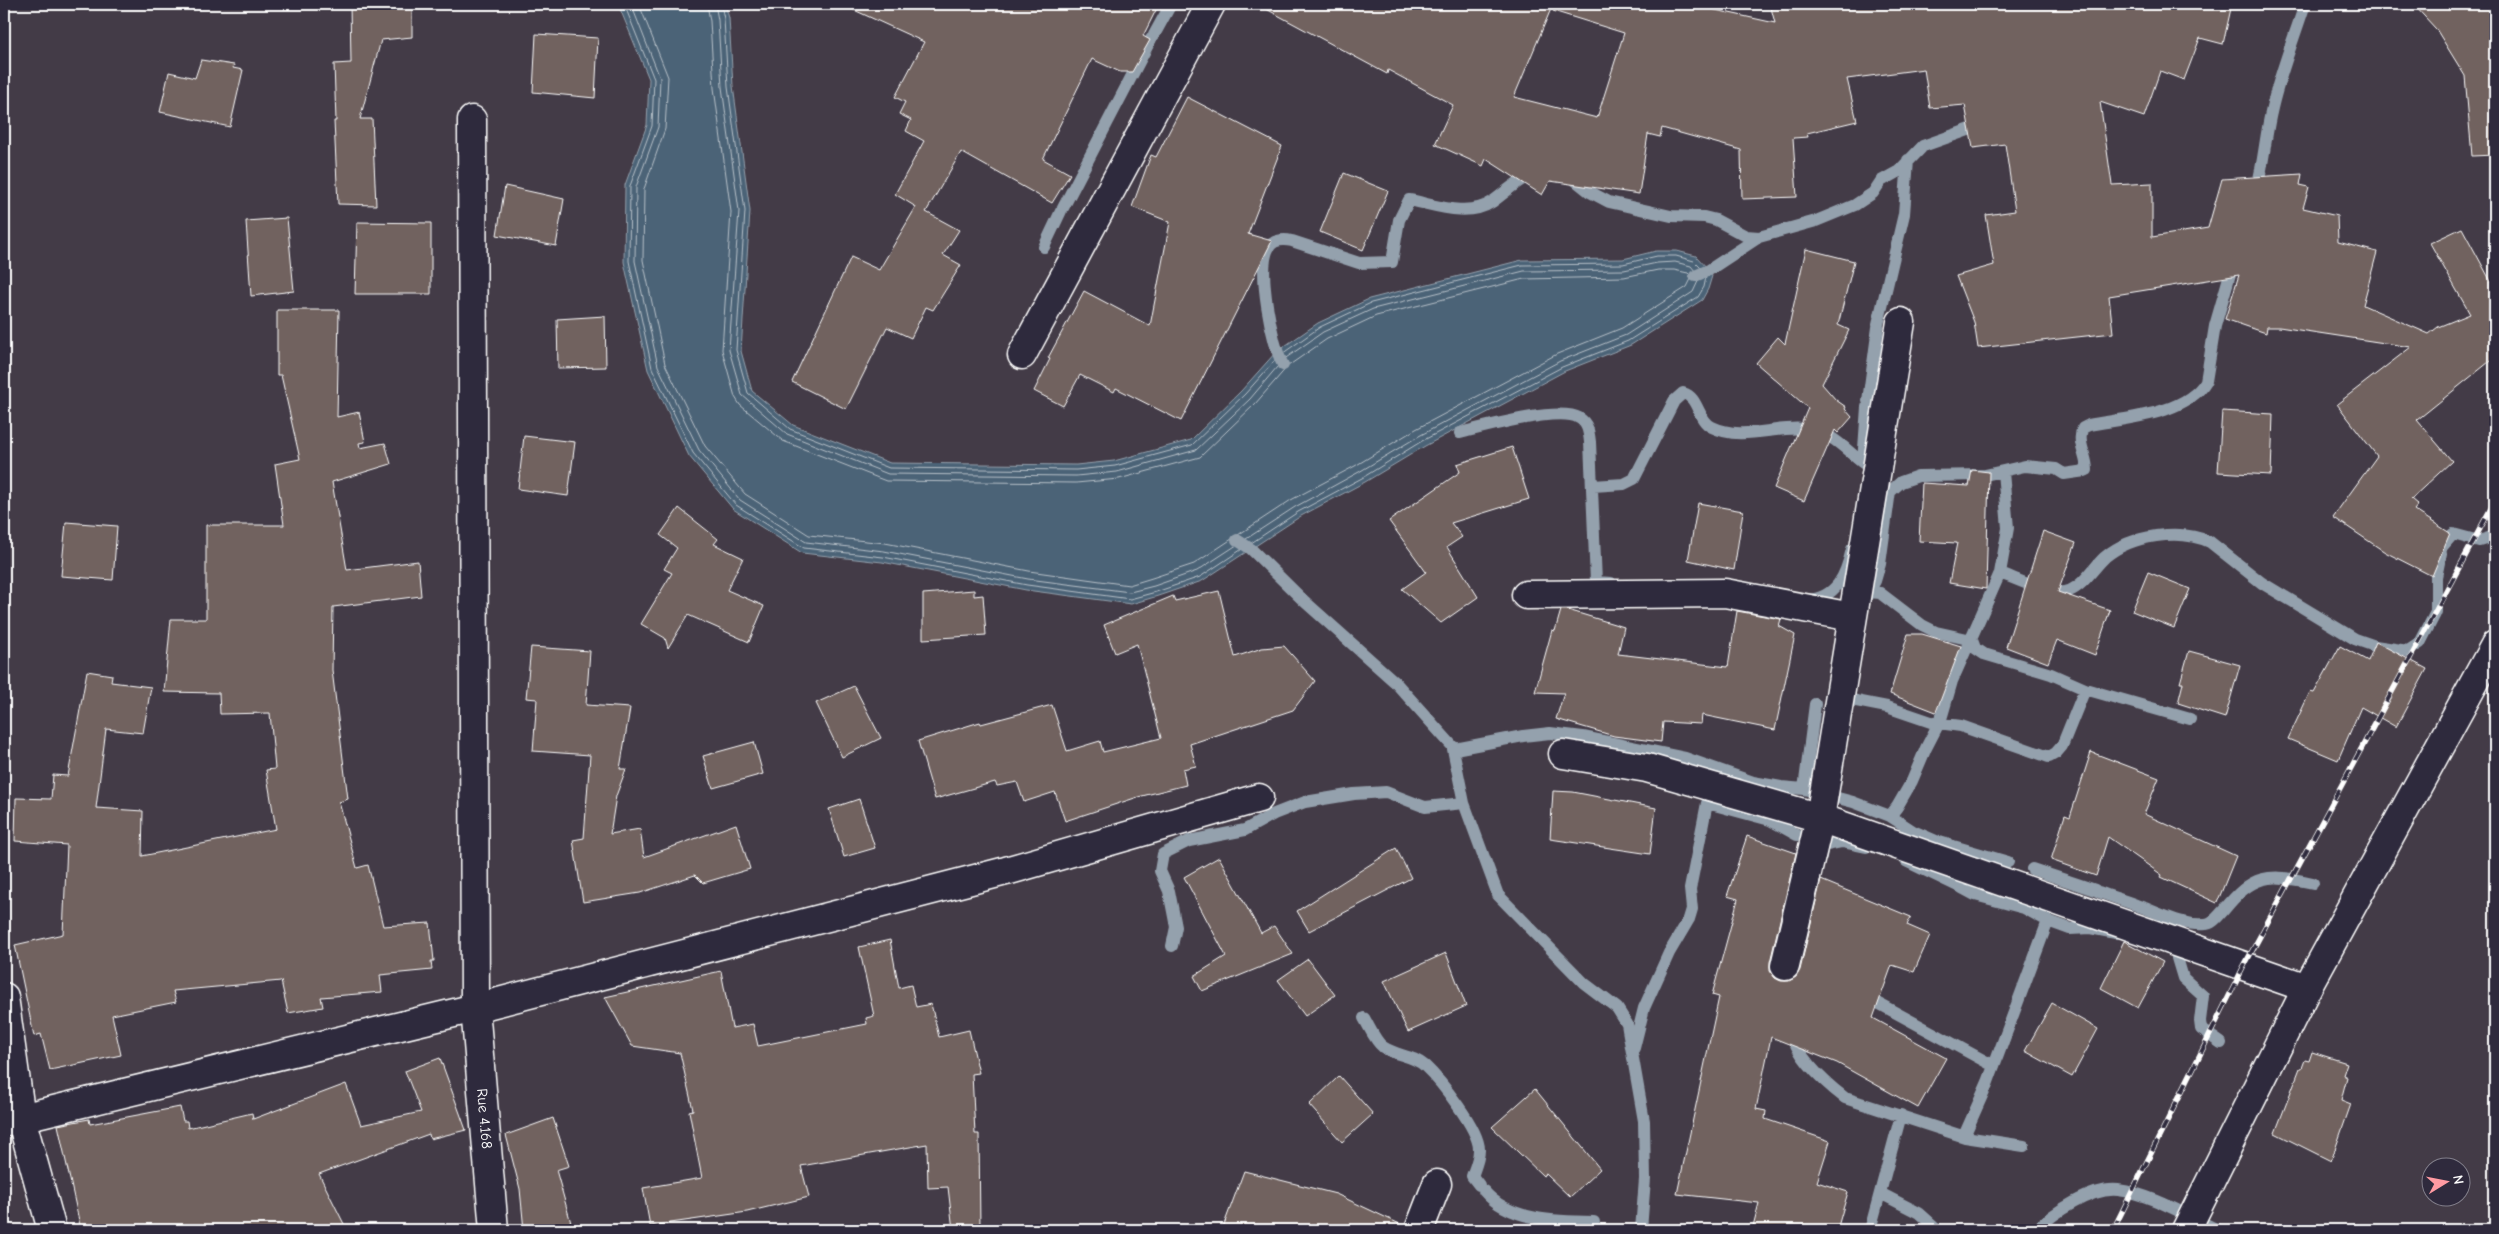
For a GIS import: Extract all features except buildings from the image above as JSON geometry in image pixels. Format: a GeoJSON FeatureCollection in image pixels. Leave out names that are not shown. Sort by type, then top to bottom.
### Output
{"type":"FeatureCollection","features":[{"type":"Feature","properties":{"kind":"street"},"geometry":{"type":"LineString","coordinates":[[1022,355],[1211,4]]}},
{"type":"Feature","properties":{"kind":"street","name":"Rue 4.168"},"geometry":{"type":"LineString","coordinates":[[472,120],[475,1008],[494,1230]]}},
{"type":"Feature","properties":{"kind":"street"},"geometry":{"type":"LineString","coordinates":[[1785,966],[1820,818],[1901,322]]}},
{"type":"Feature","properties":{"kind":"street"},"geometry":{"type":"LineString","coordinates":[[1526,595],[1725,593],[1852,617]]}},
{"type":"Feature","properties":{"kind":"street"},"geometry":{"type":"LineString","coordinates":[[2186,1230],[2307,988],[2492,658]]}},
{"type":"Feature","properties":{"kind":"street"},"geometry":{"type":"LineString","coordinates":[[1563,754],[1647,768],[1820,818],[2307,988]]}},
{"type":"Feature","properties":{"kind":"street"},"geometry":{"type":"LineString","coordinates":[[12,1120],[475,1008],[1006,871],[1259,798]]}},
{"type":"Feature","properties":{"kind":"street"},"geometry":{"type":"LineString","coordinates":[[4,998],[12,1120],[52,1230]]}},
{"type":"Feature","properties":{"kind":"street"},"geometry":{"type":"LineString","coordinates":[[1418,1230],[1437,1184]]}},
{"type":"Feature","properties":{"kind":"water"},"geometry":{"type":"Polygon","coordinates":[[[618,4],[725,4],[729,18],[733,86],[750,211],[741,351],[752,391],[793,425],[890,463],[1076,465],[1114,461],[1191,440],[1241,391],[1276,352],[1318,323],[1369,299],[1522,260],[1623,259],[1656,251],[1677,251],[1696,256],[1712,276],[1702,300],[1631,345],[1565,371],[1425,446],[1365,482],[1301,516],[1202,581],[1158,596],[1131,604],[1026,590],[882,562],[802,553],[733,509],[689,456],[648,370],[624,262],[625,185],[647,125],[649,79],[618,4]]]}},
{"type":"Feature","properties":{"kind":"waterway"},"geometry":{"type":"LineString","coordinates":[[1154,35],[1171,4]]}},
{"type":"Feature","properties":{"kind":"waterway"},"geometry":{"type":"LineString","coordinates":[[2256,191],[2275,95],[2305,4]]}},
{"type":"Feature","properties":{"kind":"waterway"},"geometry":{"type":"LineString","coordinates":[[1063,208],[1151,39]]}},
{"type":"Feature","properties":{"kind":"waterway"},"geometry":{"type":"LineString","coordinates":[[1570,176],[1590,192],[1609,202],[1671,216],[1704,217],[1716,220],[1746,236],[1759,237],[1816,221],[1855,205],[1873,193],[1881,181],[1899,171],[1923,146],[1985,124]]}},
{"type":"Feature","properties":{"kind":"waterway"},"geometry":{"type":"LineString","coordinates":[[1878,324],[1904,214],[1908,160]]}},
{"type":"Feature","properties":{"kind":"waterway"},"geometry":{"type":"LineString","coordinates":[[1283,365],[1274,341],[1265,289],[1265,259],[1268,249],[1272,244],[1282,240],[1292,241],[1359,263],[1392,262],[1399,220],[1409,200],[1451,209],[1462,210],[1483,207],[1534,173]]}},
{"type":"Feature","properties":{"kind":"waterway"},"geometry":{"type":"LineString","coordinates":[[1044,247],[1061,211]]}},
{"type":"Feature","properties":{"kind":"waterway"},"geometry":{"type":"LineString","coordinates":[[1695,276],[1709,270],[1759,237]]}},
{"type":"Feature","properties":{"kind":"waterway"},"geometry":{"type":"LineString","coordinates":[[1874,506],[1901,482],[1918,476],[1985,475],[2025,466],[2056,469],[2064,474],[2087,470],[2081,443],[2083,428],[2089,425],[2137,417],[2170,408],[2197,392],[2206,381],[2215,326],[2234,260]]}},
{"type":"Feature","properties":{"kind":"waterway"},"geometry":{"type":"LineString","coordinates":[[1868,401],[1878,327]]}},
{"type":"Feature","properties":{"kind":"waterway"},"geometry":{"type":"LineString","coordinates":[[1593,486],[1624,484],[1634,479],[1674,401],[1683,393],[1692,399],[1703,419],[1712,427],[1725,432],[1739,433],[1781,429],[1809,429],[1828,436],[1863,463]]}},
{"type":"Feature","properties":{"kind":"waterway"},"geometry":{"type":"LineString","coordinates":[[1863,463],[1867,407]]}},
{"type":"Feature","properties":{"kind":"waterway"},"geometry":{"type":"LineString","coordinates":[[1460,433],[1503,422],[1555,414],[1569,415],[1582,420],[1588,428],[1590,442],[1596,582],[1611,583]]}},
{"type":"Feature","properties":{"kind":"waterway"},"geometry":{"type":"LineString","coordinates":[[1890,816],[1912,781],[1941,719],[1952,681],[2000,573],[2008,528],[2003,472]]}},
{"type":"Feature","properties":{"kind":"waterway"},"geometry":{"type":"LineString","coordinates":[[1866,598],[1875,581],[1880,564],[1890,491]]}},
{"type":"Feature","properties":{"kind":"waterway"},"geometry":{"type":"LineString","coordinates":[[2440,549],[2453,534],[2479,541],[2495,536]]}},
{"type":"Feature","properties":{"kind":"waterway"},"geometry":{"type":"LineString","coordinates":[[2000,573],[2044,590],[2053,592],[2069,591],[2084,580],[2105,557],[2128,543],[2156,536],[2185,535],[2210,542],[2262,583],[2355,639],[2375,646],[2408,651],[2420,643],[2435,614]]}},
{"type":"Feature","properties":{"kind":"waterway"},"geometry":{"type":"LineString","coordinates":[[1237,540],[1251,549],[1303,600],[1395,682],[1455,749],[1523,736],[1550,733],[1583,737],[1685,758],[1753,782],[1804,789],[1853,802],[1890,816],[1913,831],[1936,841],[2008,862]]}},
{"type":"Feature","properties":{"kind":"waterway"},"geometry":{"type":"LineString","coordinates":[[1807,600],[1826,595],[1833,590],[1847,568],[1852,549]]}},
{"type":"Feature","properties":{"kind":"waterway"},"geometry":{"type":"LineString","coordinates":[[2436,612],[2436,577],[2441,553]]}},
{"type":"Feature","properties":{"kind":"waterway"},"geometry":{"type":"LineString","coordinates":[[1868,592],[1880,593],[1922,625],[1936,632],[1972,640],[1975,648],[1984,654],[2051,674],[2085,689],[2190,719]]}},
{"type":"Feature","properties":{"kind":"waterway"},"geometry":{"type":"LineString","coordinates":[[1846,699],[1887,707],[1931,722],[1961,726],[2049,757],[2062,746],[2085,689]]}},
{"type":"Feature","properties":{"kind":"waterway"},"geometry":{"type":"LineString","coordinates":[[1804,789],[1815,704]]}},
{"type":"Feature","properties":{"kind":"waterway"},"geometry":{"type":"LineString","coordinates":[[1453,749],[1464,803],[1498,895],[1584,983],[1617,1008],[1627,1024],[1644,1121],[1645,1179],[1641,1230]]}},
{"type":"Feature","properties":{"kind":"waterway"},"geometry":{"type":"LineString","coordinates":[[1172,946],[1176,927],[1169,891],[1160,871],[1163,854],[1189,841],[1245,830],[1274,814],[1305,802],[1354,794],[1386,792],[1425,807],[1464,803]]}},
{"type":"Feature","properties":{"kind":"waterway"},"geometry":{"type":"LineString","coordinates":[[1634,1048],[1644,1008],[1669,953],[1689,919],[1692,909],[1690,889],[1707,803],[1770,820],[1797,835]]}},
{"type":"Feature","properties":{"kind":"waterway"},"geometry":{"type":"LineString","coordinates":[[1821,857],[1823,846],[1842,842],[1866,847]]}},
{"type":"Feature","properties":{"kind":"waterway"},"geometry":{"type":"LineString","coordinates":[[1906,861],[1958,886]]}},
{"type":"Feature","properties":{"kind":"waterway"},"geometry":{"type":"LineString","coordinates":[[2032,869],[2095,890]]}},
{"type":"Feature","properties":{"kind":"waterway"},"geometry":{"type":"LineString","coordinates":[[2099,892],[2180,921],[2205,924],[2215,919],[2243,890],[2262,879],[2284,878],[2313,883]]}},
{"type":"Feature","properties":{"kind":"waterway"},"geometry":{"type":"LineString","coordinates":[[1962,888],[1975,895],[2024,908],[2048,921],[2070,929],[2090,928],[2116,933]]}},
{"type":"Feature","properties":{"kind":"waterway"},"geometry":{"type":"LineString","coordinates":[[1964,1136],[1988,1082],[2048,921]]}},
{"type":"Feature","properties":{"kind":"waterway"},"geometry":{"type":"LineString","coordinates":[[2177,958],[2183,978],[2203,996],[2201,1029],[2221,1043]]}},
{"type":"Feature","properties":{"kind":"waterway"},"geometry":{"type":"LineString","coordinates":[[1865,996],[1994,1066]]}},
{"type":"Feature","properties":{"kind":"waterway"},"geometry":{"type":"LineString","coordinates":[[1364,1018],[1383,1047],[1420,1062],[1440,1082],[1458,1106],[1478,1141],[1477,1163],[1472,1176],[1479,1185]]}},
{"type":"Feature","properties":{"kind":"waterway"},"geometry":{"type":"LineString","coordinates":[[1791,1032],[1799,1051],[1813,1069],[1845,1098],[1965,1137],[2024,1146]]}},
{"type":"Feature","properties":{"kind":"waterway"},"geometry":{"type":"LineString","coordinates":[[1870,1230],[1901,1115]]}},
{"type":"Feature","properties":{"kind":"waterway"},"geometry":{"type":"LineString","coordinates":[[2036,1230],[2052,1216],[2074,1202],[2108,1190],[2131,1192],[2144,1196],[2218,1230]]}},
{"type":"Feature","properties":{"kind":"waterway"},"geometry":{"type":"LineString","coordinates":[[1484,1191],[1494,1201],[1520,1214],[1550,1220],[1594,1222]]}},
{"type":"Feature","properties":{"kind":"waterway"},"geometry":{"type":"LineString","coordinates":[[1880,1193],[1919,1213],[1938,1230]]}},
{"type":"Feature","properties":{"kind":"railway"},"geometry":{"type":"LineString","coordinates":[[2113,1230],[2244,966],[2495,501]]}}]}
